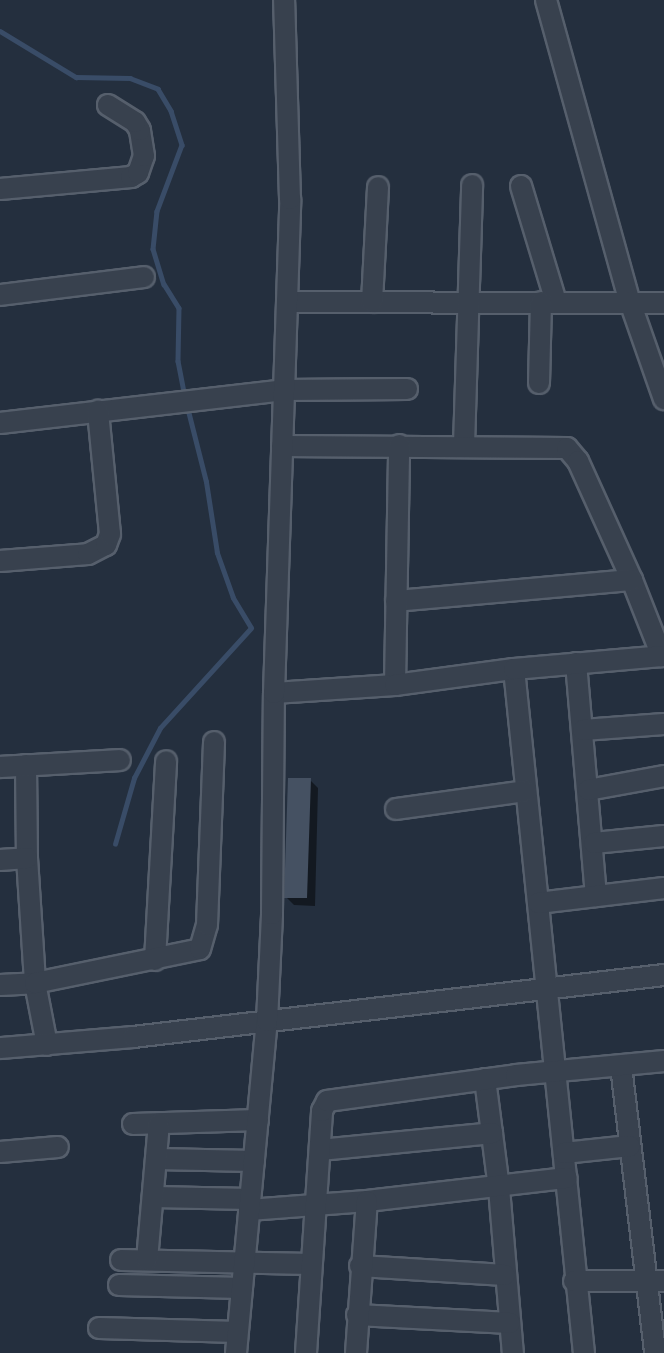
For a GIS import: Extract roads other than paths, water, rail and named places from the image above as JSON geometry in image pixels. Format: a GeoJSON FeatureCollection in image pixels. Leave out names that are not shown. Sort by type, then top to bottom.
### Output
{"type":"FeatureCollection","features":[{"type":"Feature","properties":{"kind":"street"},"geometry":{"type":"LineString","coordinates":[[236,1353],[267,1021],[286,302],[289,117],[284,0]]}},
{"type":"Feature","properties":{"kind":"street"},"geometry":{"type":"LineString","coordinates":[[546,0],[630,302],[664,399]]}},
{"type":"Feature","properties":{"kind":"street"},"geometry":{"type":"LineString","coordinates":[[0,189],[131,177],[138,173],[144,156],[140,130],[135,122],[108,105]]}},
{"type":"Feature","properties":{"kind":"street"},"geometry":{"type":"LineString","coordinates":[[464,445],[466,301],[472,185]]}},
{"type":"Feature","properties":{"kind":"street"},"geometry":{"type":"LineString","coordinates":[[521,186],[548,302],[539,383]]}},
{"type":"Feature","properties":{"kind":"street"},"geometry":{"type":"LineString","coordinates":[[372,302],[378,187]]}},
{"type":"Feature","properties":{"kind":"street"},"geometry":{"type":"LineString","coordinates":[[0,295],[144,278]]}},
{"type":"Feature","properties":{"kind":"street"},"geometry":{"type":"LineString","coordinates":[[286,302],[664,303]]}},
{"type":"Feature","properties":{"kind":"street"},"geometry":{"type":"LineString","coordinates":[[0,423],[284,390],[407,389]]}},
{"type":"Feature","properties":{"kind":"street"},"geometry":{"type":"LineString","coordinates":[[0,561],[88,554],[106,545],[110,534],[98,411]]}},
{"type":"Feature","properties":{"kind":"street"},"geometry":{"type":"LineString","coordinates":[[395,685],[399,445]]}},
{"type":"Feature","properties":{"kind":"street"},"geometry":{"type":"LineString","coordinates":[[274,693],[395,685],[514,669],[663,656],[632,580],[578,461],[567,448],[464,445],[282,446]]}},
{"type":"Feature","properties":{"kind":"street"},"geometry":{"type":"LineString","coordinates":[[396,601],[632,580]]}},
{"type":"Feature","properties":{"kind":"street"},"geometry":{"type":"LineString","coordinates":[[576,663],[594,843],[596,896]]}},
{"type":"Feature","properties":{"kind":"street"},"geometry":{"type":"LineString","coordinates":[[514,669],[558,1071],[574,1281],[584,1353]]}},
{"type":"Feature","properties":{"kind":"street"},"geometry":{"type":"LineString","coordinates":[[583,730],[664,724]]}},
{"type":"Feature","properties":{"kind":"street"},"geometry":{"type":"LineString","coordinates":[[0,986],[36,983],[191,954],[205,941],[214,742]]}},
{"type":"Feature","properties":{"kind":"street"},"geometry":{"type":"LineString","coordinates":[[0,767],[120,760]]}},
{"type":"Feature","properties":{"kind":"street"},"geometry":{"type":"LineString","coordinates":[[155,960],[166,761]]}},
{"type":"Feature","properties":{"kind":"street"},"geometry":{"type":"LineString","coordinates":[[27,765],[27,858],[36,983],[47,1045]]}},
{"type":"Feature","properties":{"kind":"street"},"geometry":{"type":"LineString","coordinates":[[588,790],[664,776]]}},
{"type":"Feature","properties":{"kind":"street"},"geometry":{"type":"LineString","coordinates":[[396,809],[526,791]]}},
{"type":"Feature","properties":{"kind":"street"},"geometry":{"type":"LineString","coordinates":[[594,843],[664,836]]}},
{"type":"Feature","properties":{"kind":"street"},"geometry":{"type":"LineString","coordinates":[[0,860],[27,858]]}},
{"type":"Feature","properties":{"kind":"street"},"geometry":{"type":"LineString","coordinates":[[538,903],[664,888]]}},
{"type":"Feature","properties":{"kind":"street"},"geometry":{"type":"LineString","coordinates":[[0,1048],[267,1021],[548,988],[664,979]]}},
{"type":"Feature","properties":{"kind":"street"},"geometry":{"type":"LineString","coordinates":[[306,1353],[315,1205],[327,1101],[484,1079],[664,1061]]}},
{"type":"Feature","properties":{"kind":"street"},"geometry":{"type":"LineString","coordinates":[[621,1066],[630,1146],[655,1281],[658,1340]]}},
{"type":"Feature","properties":{"kind":"street"},"geometry":{"type":"LineString","coordinates":[[484,1079],[499,1188],[513,1353]]}},
{"type":"Feature","properties":{"kind":"street"},"geometry":{"type":"LineString","coordinates":[[133,1124],[258,1120]]}},
{"type":"Feature","properties":{"kind":"street"},"geometry":{"type":"LineString","coordinates":[[147,1260],[159,1124]]}},
{"type":"Feature","properties":{"kind":"street"},"geometry":{"type":"LineString","coordinates":[[320,1150],[492,1132]]}},
{"type":"Feature","properties":{"kind":"street"},"geometry":{"type":"LineString","coordinates":[[564,1152],[630,1146]]}},
{"type":"Feature","properties":{"kind":"street"},"geometry":{"type":"LineString","coordinates":[[0,1152],[58,1147]]}},
{"type":"Feature","properties":{"kind":"street"},"geometry":{"type":"LineString","coordinates":[[156,1159],[254,1161]]}},
{"type":"Feature","properties":{"kind":"street"},"geometry":{"type":"LineString","coordinates":[[154,1197],[250,1204],[315,1205],[367,1202],[567,1179]]}},
{"type":"Feature","properties":{"kind":"street"},"geometry":{"type":"LineString","coordinates":[[356,1353],[360,1266],[367,1202]]}},
{"type":"Feature","properties":{"kind":"street"},"geometry":{"type":"LineString","coordinates":[[121,1260],[311,1264]]}},
{"type":"Feature","properties":{"kind":"street"},"geometry":{"type":"LineString","coordinates":[[360,1266],[505,1275]]}},
{"type":"Feature","properties":{"kind":"street"},"geometry":{"type":"LineString","coordinates":[[574,1281],[655,1281]]}},
{"type":"Feature","properties":{"kind":"street"},"geometry":{"type":"LineString","coordinates":[[119,1285],[242,1288]]}},
{"type":"Feature","properties":{"kind":"street"},"geometry":{"type":"LineString","coordinates":[[357,1315],[510,1323]]}},
{"type":"Feature","properties":{"kind":"street"},"geometry":{"type":"LineString","coordinates":[[99,1328],[237,1332]]}},
{"type":"Feature","properties":{"kind":"waterway"},"geometry":{"type":"LineString","coordinates":[[0,31],[76,77],[130,78],[158,89],[171,111],[182,145],[157,211],[153,249],[164,284],[179,308],[178,361],[185,396]]}},
{"type":"Feature","properties":{"kind":"waterway"},"geometry":{"type":"LineString","coordinates":[[115,844],[134,778],[160,728],[251,628],[233,598],[217,553],[206,482],[187,407]]}}]}
